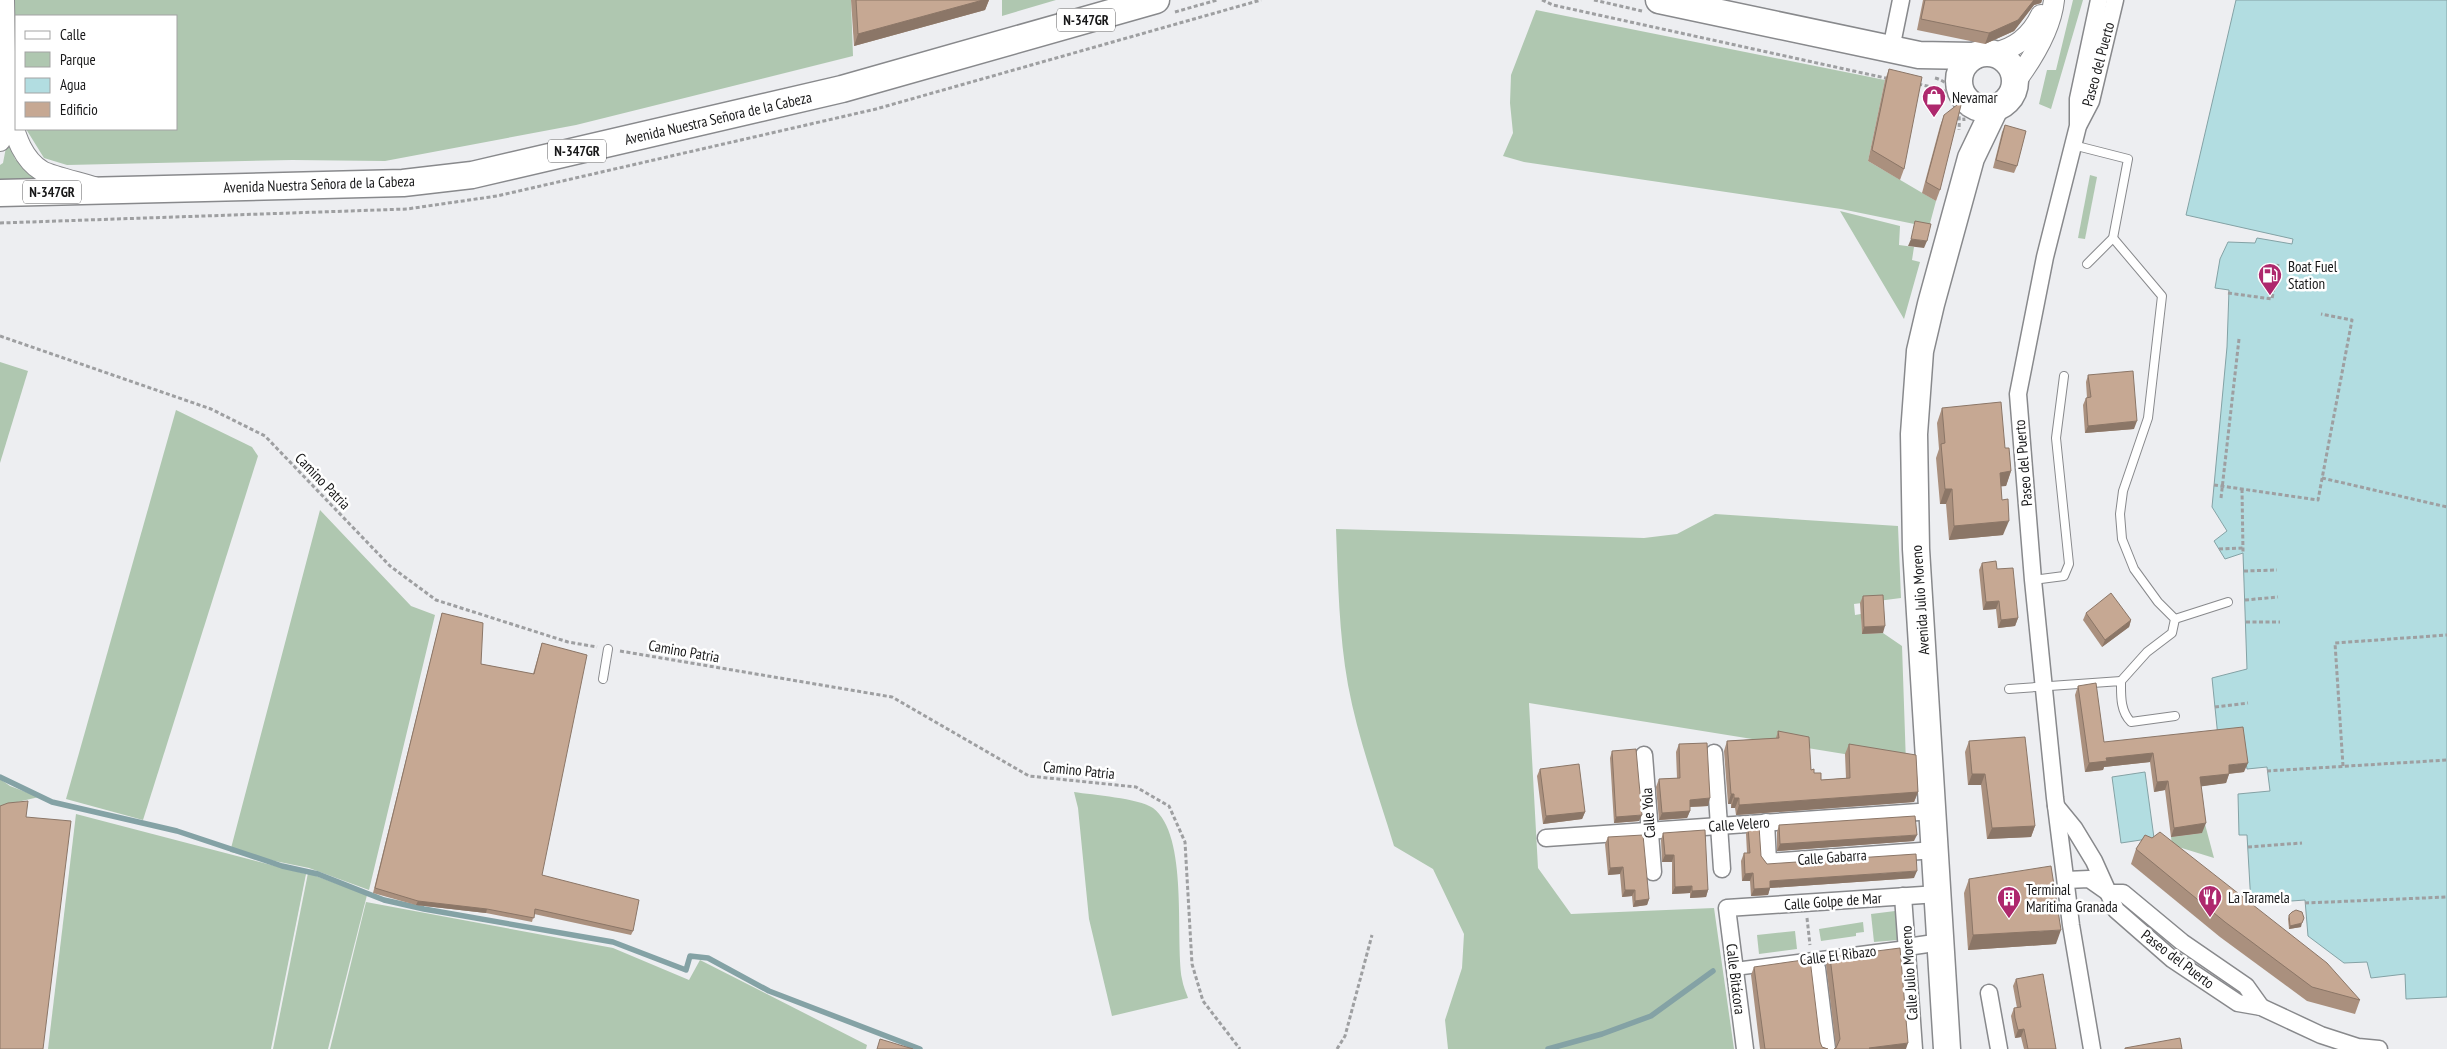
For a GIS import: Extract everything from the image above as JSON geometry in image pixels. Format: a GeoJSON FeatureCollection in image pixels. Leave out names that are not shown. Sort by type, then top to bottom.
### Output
{"type":"FeatureCollection","features":[{"type":"Feature","properties":{"kind":"highway","name":"Avenida Nuestra Señora de la Cabeza"},"geometry":{"type":"LineString","coordinates":[[0,193],[403,183],[472,175],[842,90],[1156,0]]}},
{"type":"Feature","properties":{"kind":"highway"},"geometry":{"type":"LineString","coordinates":[[1654,7],[1891,49],[1954,80],[1964,105]]}},
{"type":"Feature","properties":{"kind":"highway"},"geometry":{"type":"LineString","coordinates":[[1922,65],[1983,54],[2002,56],[2009,63],[2016,81],[2010,99],[1995,108],[1985,110],[1964,105]]}},
{"type":"Feature","properties":{"kind":"highway"},"geometry":{"type":"LineString","coordinates":[[1964,105],[1961,70],[1983,54]]}},
{"type":"Feature","properties":{"kind":"highway","name":"Avenida Julio Moreno"},"geometry":{"type":"LineString","coordinates":[[1964,105],[1972,125],[1971,158]]}},
{"type":"Feature","properties":{"kind":"highway","name":"Avenida Julio Moreno"},"geometry":{"type":"LineString","coordinates":[[1947,1049],[1916,549],[1914,434],[1920,351],[1971,158],[1995,108]]}},
{"type":"Feature","properties":{"kind":"street"},"geometry":{"type":"LineString","coordinates":[[0,141],[6,104],[4,0]]}},
{"type":"Feature","properties":{"kind":"street"},"geometry":{"type":"LineString","coordinates":[[1891,49],[1901,0]]}},
{"type":"Feature","properties":{"kind":"street"},"geometry":{"type":"LineString","coordinates":[[1983,54],[2003,51],[2028,36],[2048,0]]}},
{"type":"Feature","properties":{"kind":"street"},"geometry":{"type":"LineString","coordinates":[[2016,81],[2032,59],[2053,10],[2054,0]]}},
{"type":"Feature","properties":{"kind":"street","name":"Paseo del Puerto"},"geometry":{"type":"LineString","coordinates":[[2078,126],[2078,99],[2099,0]]}},
{"type":"Feature","properties":{"kind":"street","name":"Paseo del Puerto"},"geometry":{"type":"LineString","coordinates":[[2092,1049],[2071,925],[2056,806],[2033,580],[2018,394],[2045,257],[2078,126],[2091,101],[2115,0]]}},
{"type":"Feature","properties":{"kind":"street"},"geometry":{"type":"LineString","coordinates":[[6,104],[19,143],[29,160],[44,172],[103,190]]}},
{"type":"Feature","properties":{"kind":"street"},"geometry":{"type":"LineString","coordinates":[[1714,753],[1722,868]]}},
{"type":"Feature","properties":{"kind":"street","name":"Calle Yola"},"geometry":{"type":"LineString","coordinates":[[1644,755],[1653,872]]}},
{"type":"Feature","properties":{"kind":"street","name":"Paseo del Puerto"},"geometry":{"type":"LineString","coordinates":[[2056,806],[2074,828],[2109,893],[2116,910],[2172,959],[2238,1003],[2261,1008],[2321,1035],[2358,1047],[2379,1049]]}},
{"type":"Feature","properties":{"kind":"street","name":"Calle Velero"},"geometry":{"type":"LineString","coordinates":[[1546,838],[1933,811]]}},
{"type":"Feature","properties":{"kind":"street","name":"Calle Gabarra"},"geometry":{"type":"LineString","coordinates":[[1766,822],[1768,862],[1936,850]]}},
{"type":"Feature","properties":{"kind":"street","name":"Paseo del Puerto"},"geometry":{"type":"LineString","coordinates":[[2066,880],[2088,879],[2109,893]]}},
{"type":"Feature","properties":{"kind":"street","name":"Calle Golpe de Mar"},"geometry":{"type":"LineString","coordinates":[[1727,908],[1938,894]]}},
{"type":"Feature","properties":{"kind":"street","name":"Calle Julio Moreno"},"geometry":{"type":"LineString","coordinates":[[1903,896],[1914,1049]]}},
{"type":"Feature","properties":{"kind":"street","name":"Calle Bitácora"},"geometry":{"type":"LineString","coordinates":[[1727,908],[1745,1049]]}},
{"type":"Feature","properties":{"kind":"street","name":"Calle El Ribazo"},"geometry":{"type":"LineString","coordinates":[[1735,969],[1814,964],[1907,946],[1941,942]]}},
{"type":"Feature","properties":{"kind":"street"},"geometry":{"type":"LineString","coordinates":[[1814,964],[1827,1049]]}},
{"type":"Feature","properties":{"kind":"street"},"geometry":{"type":"LineString","coordinates":[[1990,993],[1999,1049]]}},
{"type":"Feature","properties":{"kind":"lane"},"geometry":{"type":"LineString","coordinates":[[2095,19],[2106,0]]}},
{"type":"Feature","properties":{"kind":"lane"},"geometry":{"type":"LineString","coordinates":[[2073,145],[2128,159],[2113,238],[2087,264]]}},
{"type":"Feature","properties":{"kind":"lane"},"geometry":{"type":"LineString","coordinates":[[2113,238],[2162,296],[2148,418],[2124,491],[2120,514],[2122,539],[2134,570],[2142,583],[2175,619]]}},
{"type":"Feature","properties":{"kind":"lane"},"geometry":{"type":"LineString","coordinates":[[2033,580],[2064,576],[2069,564],[2056,438],[2064,376]]}},
{"type":"Feature","properties":{"kind":"lane"},"geometry":{"type":"LineString","coordinates":[[2175,619],[2228,602]]}},
{"type":"Feature","properties":{"kind":"lane"},"geometry":{"type":"LineString","coordinates":[[2175,619],[2172,633],[2147,652],[2121,681],[2124,716],[2130,722],[2175,716]]}},
{"type":"Feature","properties":{"kind":"lane"},"geometry":{"type":"LineString","coordinates":[[604,679],[608,649]]}},
{"type":"Feature","properties":{"kind":"lane"},"geometry":{"type":"LineString","coordinates":[[2009,689],[2121,681]]}},
{"type":"Feature","properties":{"kind":"path"},"geometry":{"type":"LineString","coordinates":[[1542,0],[1553,5],[1896,80]]}},
{"type":"Feature","properties":{"kind":"path"},"geometry":{"type":"LineString","coordinates":[[1594,0],[1654,7]]}},
{"type":"Feature","properties":{"kind":"path"},"geometry":{"type":"LineString","coordinates":[[1922,65],[1950,85],[1964,111],[1964,105]]}},
{"type":"Feature","properties":{"kind":"path"},"geometry":{"type":"LineString","coordinates":[[1916,84],[1945,89],[1954,98],[1960,111],[1959,132]]}},
{"type":"Feature","properties":{"kind":"path"},"geometry":{"type":"LineString","coordinates":[[2228,294],[2272,299],[2278,264]]}},
{"type":"Feature","properties":{"kind":"path"},"geometry":{"type":"LineString","coordinates":[[2214,485],[2318,500],[2352,320],[2321,314]]}},
{"type":"Feature","properties":{"kind":"path","name":"Camino Patria"},"geometry":{"type":"LineString","coordinates":[[0,336],[211,409],[265,436],[390,566],[436,600],[568,642],[892,697],[1029,776],[1136,787],[1169,806],[1185,842],[1192,964],[1204,1001],[1240,1049]]}},
{"type":"Feature","properties":{"kind":"path"},"geometry":{"type":"LineString","coordinates":[[2221,498],[2239,339]]}},
{"type":"Feature","properties":{"kind":"path"},"geometry":{"type":"LineString","coordinates":[[2322,478],[2447,507]]}},
{"type":"Feature","properties":{"kind":"path"},"geometry":{"type":"LineString","coordinates":[[2219,549],[2243,550],[2242,489]]}},
{"type":"Feature","properties":{"kind":"path"},"geometry":{"type":"LineString","coordinates":[[2244,571],[2277,570]]}},
{"type":"Feature","properties":{"kind":"path"},"geometry":{"type":"LineString","coordinates":[[2245,600],[2278,597]]}},
{"type":"Feature","properties":{"kind":"path"},"geometry":{"type":"LineString","coordinates":[[2246,622],[2280,622]]}},
{"type":"Feature","properties":{"kind":"path"},"geometry":{"type":"LineString","coordinates":[[2343,766],[2336,643],[2447,635]]}},
{"type":"Feature","properties":{"kind":"path"},"geometry":{"type":"LineString","coordinates":[[2215,707],[2248,703]]}},
{"type":"Feature","properties":{"kind":"path"},"geometry":{"type":"LineString","coordinates":[[2268,771],[2447,760]]}},
{"type":"Feature","properties":{"kind":"path"},"geometry":{"type":"LineString","coordinates":[[2248,847],[2302,843]]}},
{"type":"Feature","properties":{"kind":"path"},"geometry":{"type":"LineString","coordinates":[[2305,903],[2447,897]]}},
{"type":"Feature","properties":{"kind":"path"},"geometry":{"type":"LineString","coordinates":[[1805,903],[1814,964]]}},
{"type":"Feature","properties":{"kind":"path"},"geometry":{"type":"LineString","coordinates":[[1337,1049],[1345,1036],[1372,934]]}},
{"type":"Feature","properties":{"kind":"green space"},"geometry":{"type":"Polygon","coordinates":[[[14,0],[851,0],[853,56],[576,125],[385,161],[292,160],[67,165],[44,158],[27,130],[178,130],[178,15],[15,15],[15,26],[14,0]]]}},
{"type":"Feature","properties":{"kind":"green space"},"geometry":{"type":"Polygon","coordinates":[[[1002,0],[1056,0],[1002,16],[1002,0]]]}},
{"type":"Feature","properties":{"kind":"green space"},"geometry":{"type":"Polygon","coordinates":[[[2073,0],[2083,0],[2051,109],[2039,104],[2047,70],[2056,70],[2073,0]]]}},
{"type":"Feature","properties":{"kind":"green space"},"geometry":{"type":"Polygon","coordinates":[[[1536,10],[1885,80],[1868,161],[1936,201],[1929,227],[1841,209],[1524,162],[1503,156],[1513,133],[1510,103],[1511,75],[1536,10]]]}},
{"type":"Feature","properties":{"kind":"green space"},"geometry":{"type":"Polygon","coordinates":[[[8,137],[15,159],[36,180],[0,183],[0,165],[3,163],[8,137]]]}},
{"type":"Feature","properties":{"kind":"green space"},"geometry":{"type":"Polygon","coordinates":[[[2090,175],[2097,177],[2085,239],[2078,238],[2090,175]]]}},
{"type":"Feature","properties":{"kind":"green space"},"geometry":{"type":"Polygon","coordinates":[[[1840,211],[1900,226],[1899,245],[1914,247],[1912,260],[1920,262],[1904,319],[1840,211]]]}},
{"type":"Feature","properties":{"kind":"green space"},"geometry":{"type":"Polygon","coordinates":[[[0,362],[28,371],[0,463],[0,362]]]}},
{"type":"Feature","properties":{"kind":"green space"},"geometry":{"type":"Polygon","coordinates":[[[176,410],[252,447],[258,456],[143,820],[66,799],[176,410]]]}},
{"type":"Feature","properties":{"kind":"green space"},"geometry":{"type":"Polygon","coordinates":[[[320,510],[411,606],[435,615],[369,890],[309,868],[230,852],[320,510]]]}},
{"type":"Feature","properties":{"kind":"green space"},"geometry":{"type":"Polygon","coordinates":[[[1715,514],[1898,526],[1901,598],[1854,604],[1855,615],[1861,614],[1862,634],[1883,633],[1902,646],[1906,764],[1529,703],[1538,868],[1571,914],[1714,908],[1734,1049],[1448,1049],[1445,1020],[1462,968],[1464,934],[1433,869],[1394,846],[1363,746],[1348,685],[1338,588],[1336,529],[1644,538],[1677,534],[1715,514]]]}},
{"type":"Feature","properties":{"kind":"green space"},"geometry":{"type":"Polygon","coordinates":[[[0,779],[10,786],[39,797],[0,806],[0,779]]]}},
{"type":"Feature","properties":{"kind":"green space"},"geometry":{"type":"Polygon","coordinates":[[[1074,792],[1137,802],[1153,808],[1164,821],[1172,840],[1176,863],[1180,961],[1182,982],[1188,998],[1112,1016],[1089,919],[1078,808],[1074,792]]]}},
{"type":"Feature","properties":{"kind":"green space"},"geometry":{"type":"Polygon","coordinates":[[[2198,798],[2214,858],[2172,845],[2171,837],[2202,833],[2198,798]]]}},
{"type":"Feature","properties":{"kind":"green space"},"geometry":{"type":"Polygon","coordinates":[[[76,814],[306,874],[271,1049],[48,1049],[76,814]]]}},
{"type":"Feature","properties":{"kind":"green space"},"geometry":{"type":"Polygon","coordinates":[[[308,873],[367,895],[328,1049],[273,1049],[308,873]]]}},
{"type":"Feature","properties":{"kind":"green space"},"geometry":{"type":"Polygon","coordinates":[[[366,902],[613,948],[689,980],[700,960],[867,1045],[866,1049],[330,1049],[366,902]]]}},
{"type":"Feature","properties":{"kind":"green space"},"geometry":{"type":"Polygon","coordinates":[[[1895,911],[1898,940],[1874,942],[1871,914],[1895,911]]]}},
{"type":"Feature","properties":{"kind":"green space"},"geometry":{"type":"Polygon","coordinates":[[[1863,922],[1864,932],[1856,933],[1856,936],[1821,941],[1819,929],[1863,922]]]}},
{"type":"Feature","properties":{"kind":"green space"},"geometry":{"type":"Polygon","coordinates":[[[1795,931],[1797,949],[1759,954],[1757,935],[1795,931]]]}},
{"type":"Feature","properties":{"kind":"water"},"geometry":{"type":"Polygon","coordinates":[[[2236,0],[2447,0],[2447,997],[2406,999],[2405,974],[2371,978],[2367,962],[2344,963],[2308,936],[2305,900],[2251,904],[2247,835],[2239,835],[2238,794],[2270,791],[2267,767],[2247,769],[2242,734],[2218,737],[2212,678],[2247,669],[2243,553],[2225,559],[2214,541],[2227,531],[2212,507],[2227,347],[2229,290],[2215,288],[2220,259],[2228,242],[2255,243],[2257,238],[2292,244],[2293,239],[2186,215],[2236,0]]]}},
{"type":"Feature","properties":{"kind":"water"},"geometry":{"type":"Polygon","coordinates":[[[2145,772],[2154,838],[2121,843],[2112,777],[2145,772]]]}},
{"type":"Feature","properties":{"kind":"building"},"geometry":{"type":"Polygon","coordinates":[[[856,0],[983,0],[858,34],[856,0]]]}},
{"type":"Feature","properties":{"kind":"building"},"geometry":{"type":"Polygon","coordinates":[[[1925,0],[2034,0],[2018,20],[1989,33],[1921,19],[1925,0]]]}},
{"type":"Feature","properties":{"kind":"building"},"geometry":{"type":"Polygon","coordinates":[[[1889,69],[1922,77],[1904,169],[1872,150],[1889,69]]]}},
{"type":"Feature","properties":{"kind":"building"},"geometry":{"type":"Polygon","coordinates":[[[1962,101],[1940,190],[1926,182],[1944,115],[1962,101]]]}},
{"type":"Feature","properties":{"kind":"building"},"geometry":{"type":"Polygon","coordinates":[[[2005,125],[2026,131],[2017,166],[1996,160],[2005,125]]]}},
{"type":"Feature","properties":{"kind":"building"},"geometry":{"type":"Polygon","coordinates":[[[1915,221],[1931,224],[1927,241],[1911,239],[1915,221]]]}},
{"type":"Feature","properties":{"kind":"building"},"geometry":{"type":"Polygon","coordinates":[[[2133,371],[2137,421],[2088,426],[2086,398],[2091,397],[2088,375],[2133,371]]]}},
{"type":"Feature","properties":{"kind":"building"},"geometry":{"type":"Polygon","coordinates":[[[2001,402],[2005,448],[2009,448],[2011,471],[2000,473],[2002,500],[2008,499],[2009,521],[1954,526],[1952,489],[1945,489],[1941,444],[1945,443],[1942,408],[2001,402]]]}},
{"type":"Feature","properties":{"kind":"building"},"geometry":{"type":"Polygon","coordinates":[[[1996,561],[1997,569],[2013,568],[2018,618],[2001,620],[1999,601],[1986,602],[1982,563],[1996,561]]]}},
{"type":"Feature","properties":{"kind":"building"},"geometry":{"type":"Polygon","coordinates":[[[2111,593],[2131,620],[2105,640],[2086,613],[2111,593]]]}},
{"type":"Feature","properties":{"kind":"building"},"geometry":{"type":"Polygon","coordinates":[[[1883,595],[1885,626],[1864,627],[1863,596],[1883,595]]]}},
{"type":"Feature","properties":{"kind":"building"},"geometry":{"type":"Polygon","coordinates":[[[442,613],[483,623],[481,664],[534,674],[542,643],[587,655],[542,875],[639,900],[633,931],[535,909],[534,918],[487,909],[418,901],[375,888],[442,613]]]}},
{"type":"Feature","properties":{"kind":"building"},"geometry":{"type":"Polygon","coordinates":[[[2096,683],[2104,742],[2243,727],[2248,763],[2229,765],[2229,774],[2200,777],[2206,823],[2174,828],[2168,781],[2157,782],[2153,753],[2106,758],[2107,761],[2089,763],[2078,686],[2096,683]]]}},
{"type":"Feature","properties":{"kind":"building"},"geometry":{"type":"Polygon","coordinates":[[[1778,731],[1809,737],[1811,770],[1814,769],[1814,773],[1821,773],[1821,780],[1850,778],[1849,744],[1916,755],[1918,792],[1739,805],[1739,798],[1734,798],[1734,794],[1731,794],[1727,741],[1779,738],[1778,731]]]}},
{"type":"Feature","properties":{"kind":"building"},"geometry":{"type":"Polygon","coordinates":[[[2025,737],[2035,826],[1992,828],[1985,774],[1972,774],[1969,741],[2025,737]]]}},
{"type":"Feature","properties":{"kind":"building"},"geometry":{"type":"Polygon","coordinates":[[[1707,743],[1710,798],[1690,800],[1690,811],[1662,813],[1659,779],[1680,778],[1679,744],[1707,743]]]}},
{"type":"Feature","properties":{"kind":"building"},"geometry":{"type":"Polygon","coordinates":[[[1636,749],[1642,815],[1616,817],[1612,751],[1636,749]]]}},
{"type":"Feature","properties":{"kind":"building"},"geometry":{"type":"Polygon","coordinates":[[[1579,764],[1585,812],[1546,816],[1540,769],[1579,764]]]}},
{"type":"Feature","properties":{"kind":"building"},"geometry":{"type":"Polygon","coordinates":[[[28,801],[26,817],[71,821],[43,1049],[0,1049],[0,806],[8,803],[28,801]]]}},
{"type":"Feature","properties":{"kind":"building"},"geometry":{"type":"Polygon","coordinates":[[[1915,816],[1917,835],[1780,844],[1779,825],[1915,816]]]}},
{"type":"Feature","properties":{"kind":"building"},"geometry":{"type":"Polygon","coordinates":[[[1759,826],[1761,856],[1767,864],[1916,854],[1917,871],[1770,881],[1770,888],[1754,889],[1753,873],[1745,874],[1744,853],[1750,853],[1748,827],[1759,826]]]}},
{"type":"Feature","properties":{"kind":"building"},"geometry":{"type":"Polygon","coordinates":[[[1705,830],[1708,890],[1692,891],[1692,886],[1675,887],[1674,855],[1665,855],[1663,833],[1705,830]]]}},
{"type":"Feature","properties":{"kind":"building"},"geometry":{"type":"Polygon","coordinates":[[[2160,832],[2327,963],[2360,1000],[2312,987],[2225,922],[2136,849],[2145,835],[2152,838],[2160,832]]]}},
{"type":"Feature","properties":{"kind":"building"},"geometry":{"type":"Polygon","coordinates":[[[1643,835],[1649,899],[1635,901],[1635,890],[1625,890],[1623,867],[1610,868],[1608,837],[1643,835]]]}},
{"type":"Feature","properties":{"kind":"building","name":"Terminal Marítima Granada"},"geometry":{"type":"Polygon","coordinates":[[[2051,866],[2061,930],[1973,935],[1969,879],[2051,866]]]}},
{"type":"Feature","properties":{"kind":"building"},"geometry":{"type":"Polygon","coordinates":[[[2296,910],[2302,912],[2304,918],[2302,923],[2290,926],[2289,915],[2296,910]]]}},
{"type":"Feature","properties":{"kind":"building"},"geometry":{"type":"Polygon","coordinates":[[[1900,948],[1908,1043],[1870,1049],[1834,1049],[1840,1039],[1830,957],[1900,948]]]}},
{"type":"Feature","properties":{"kind":"building"},"geometry":{"type":"Polygon","coordinates":[[[1810,959],[1820,1042],[1822,1047],[1828,1049],[1765,1049],[1754,967],[1810,959]]]}},
{"type":"Feature","properties":{"kind":"building"},"geometry":{"type":"Polygon","coordinates":[[[2043,974],[2056,1049],[2028,1049],[2024,1029],[2018,1030],[2015,1018],[2014,1008],[2021,1007],[2016,979],[2043,974]]]}},
{"type":"Feature","properties":{"kind":"building"},"geometry":{"type":"Polygon","coordinates":[[[2180,1038],[2182,1049],[2125,1049],[2125,1048],[2180,1038]]]}},
{"type":"Feature","properties":{"kind":"building"},"geometry":{"type":"Polygon","coordinates":[[[880,1039],[913,1049],[877,1049],[880,1039]]]}},
{"type":"Feature","properties":{"kind":"waterway"},"geometry":{"type":"LineString","coordinates":[[0,777],[52,802],[177,831],[282,866],[318,874],[384,900],[424,909],[613,942],[686,970],[690,956],[708,958],[769,991],[920,1049]]}},
{"type":"Feature","properties":{"kind":"waterway"},"geometry":{"type":"LineString","coordinates":[[1548,1049],[1602,1034],[1651,1016],[1713,971]]}},
{"type":"Feature","properties":{"kind":"place","name":"Nevamar"},"geometry":{"type":"Point","coordinates":[1934,118]}},
{"type":"Feature","properties":{"kind":"place","name":"Boat Fuel Station"},"geometry":{"type":"Point","coordinates":[2270,296]}},
{"type":"Feature","properties":{"kind":"place","name":"La Taramela"},"geometry":{"type":"Point","coordinates":[2210,918]}},
{"type":"Feature","properties":{"kind":"place","name":"Terminal Marítima Granada"},"geometry":{"type":"Point","coordinates":[2009,919]}}]}
